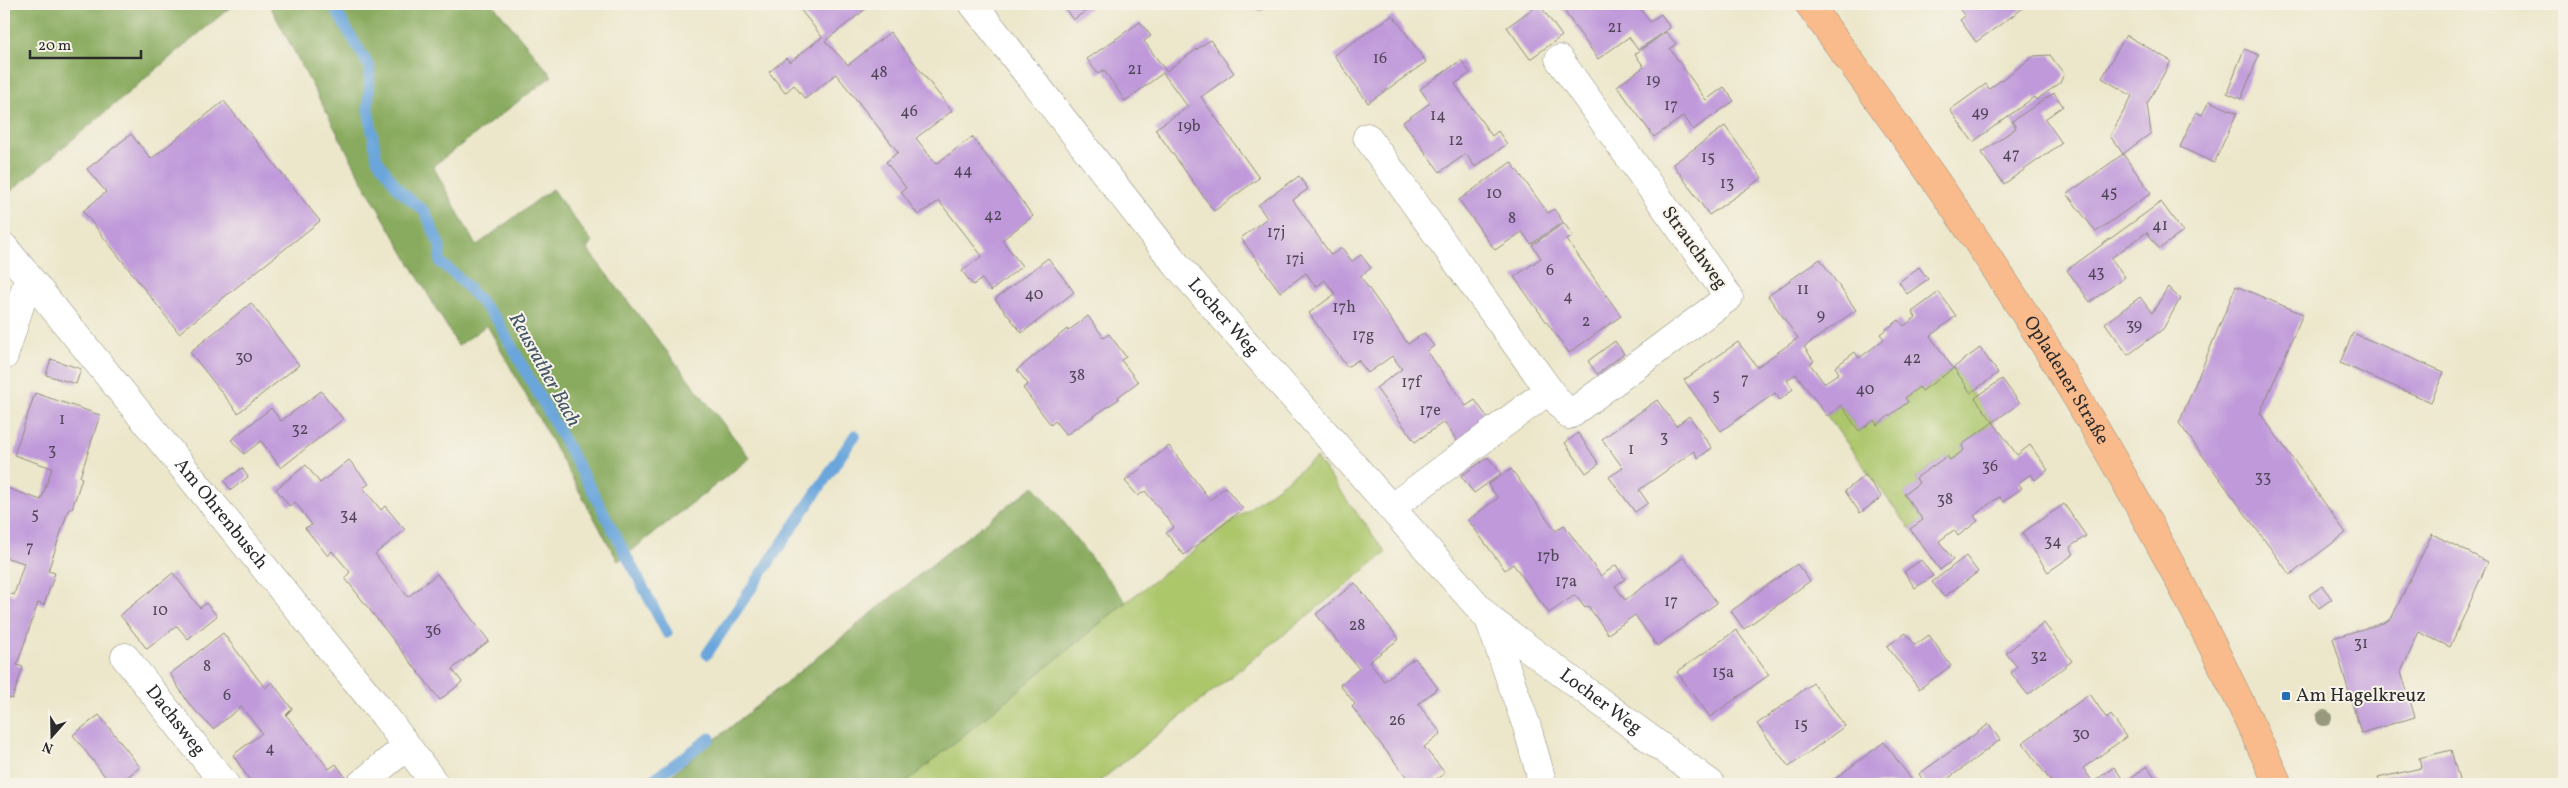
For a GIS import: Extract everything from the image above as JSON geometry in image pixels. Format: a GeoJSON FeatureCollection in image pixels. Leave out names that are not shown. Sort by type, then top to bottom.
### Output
{"type":"FeatureCollection","features":[{"type":"Feature","properties":{"kind":"main road","name":"Opladener Straße"},"geometry":{"type":"LineString","coordinates":[[1809,4],[1988,259],[2072,390],[2128,487],[2214,648],[2278,784]]}},
{"type":"Feature","properties":{"kind":"street","name":"Locher Weg"},"geometry":{"type":"LineString","coordinates":[[973,4],[1176,264],[1489,620],[1711,784]]}},
{"type":"Feature","properties":{"kind":"street","name":"Strauchweg"},"geometry":{"type":"LineString","coordinates":[[1367,137],[1569,415],[1729,297],[1559,59]]}},
{"type":"Feature","properties":{"kind":"street","name":"Am Ohrenbusch"},"geometry":{"type":"LineString","coordinates":[[4,247],[28,280],[407,746],[435,784]]}},
{"type":"Feature","properties":{"kind":"street"},"geometry":{"type":"LineString","coordinates":[[4,356],[28,280]]}},
{"type":"Feature","properties":{"kind":"street"},"geometry":{"type":"LineString","coordinates":[[1391,508],[1549,390]]}},
{"type":"Feature","properties":{"kind":"street","name":"Locher Weg"},"geometry":{"type":"LineString","coordinates":[[1489,620],[1528,726],[1543,784]]}},
{"type":"Feature","properties":{"kind":"street","name":"Dachsweg"},"geometry":{"type":"LineString","coordinates":[[125,657],[225,784]]}},
{"type":"Feature","properties":{"kind":"street"},"geometry":{"type":"LineString","coordinates":[[360,784],[407,746]]}},
{"type":"Feature","properties":{"kind":"green space"},"geometry":{"type":"Polygon","coordinates":[[[4,4],[234,4],[4,197],[4,4]]]}},
{"type":"Feature","properties":{"kind":"green space"},"geometry":{"type":"Polygon","coordinates":[[[269,4],[493,4],[552,76],[433,166],[476,246],[552,189],[592,242],[587,249],[750,458],[618,561],[487,325],[458,346],[368,191],[269,4]]]}},
{"type":"Feature","properties":{"kind":"green space"},"geometry":{"type":"Polygon","coordinates":[[[1954,368],[1993,422],[1962,445],[1964,450],[1950,460],[1947,456],[1916,478],[1919,483],[1904,494],[1923,520],[1910,529],[1827,416],[1841,405],[1859,431],[1874,420],[1877,425],[1908,402],[1905,398],[1919,387],[1922,391],[1954,368]]]}},
{"type":"Feature","properties":{"kind":"green space"},"geometry":{"type":"Polygon","coordinates":[[[1316,458],[1386,553],[1096,784],[904,784],[1126,602],[1316,458]]]}},
{"type":"Feature","properties":{"kind":"green space"},"geometry":{"type":"Polygon","coordinates":[[[1034,486],[1126,602],[904,784],[660,784],[950,550],[1034,486]]]}},
{"type":"Feature","properties":{"kind":"building"},"geometry":{"type":"Polygon","coordinates":[[[796,4],[872,4],[825,41],[848,65],[890,32],[952,111],[916,138],[936,164],[972,137],[1033,216],[1002,240],[1022,266],[991,291],[982,279],[973,285],[962,271],[982,256],[939,201],[918,215],[901,192],[906,188],[886,162],[898,152],[836,74],[805,99],[794,85],[785,93],[769,72],[786,58],[790,62],[822,37],[796,4]]]}},
{"type":"Feature","properties":{"kind":"building"},"geometry":{"type":"Polygon","coordinates":[[[1062,4],[1101,4],[1096,7],[1094,5],[1073,20],[1062,4]]]}},
{"type":"Feature","properties":{"kind":"building"},"geometry":{"type":"Polygon","coordinates":[[[1253,4],[1270,4],[1259,11],[1253,4]]]}},
{"type":"Feature","properties":{"kind":"building"},"geometry":{"type":"Polygon","coordinates":[[[1539,4],[1562,36],[1530,59],[1507,27],[1539,4]]]}},
{"type":"Feature","properties":{"kind":"building"},"geometry":{"type":"Polygon","coordinates":[[[1568,4],[1637,4],[1650,22],[1661,14],[1670,28],[1638,50],[1629,37],[1598,59],[1562,8],[1568,4]]]}},
{"type":"Feature","properties":{"kind":"building"},"geometry":{"type":"Polygon","coordinates":[[[1955,4],[2029,4],[1976,42],[1960,20],[1965,16],[1955,4]]]}},
{"type":"Feature","properties":{"kind":"building"},"geometry":{"type":"Polygon","coordinates":[[[1393,15],[1426,62],[1368,103],[1334,55],[1393,15]]]}},
{"type":"Feature","properties":{"kind":"building"},"geometry":{"type":"Polygon","coordinates":[[[1140,22],[1151,36],[1144,41],[1166,71],[1210,40],[1234,73],[1201,97],[1259,178],[1214,211],[1155,129],[1188,107],[1163,73],[1125,101],[1104,70],[1098,74],[1087,59],[1140,22]]]}},
{"type":"Feature","properties":{"kind":"building"},"geometry":{"type":"Polygon","coordinates":[[[1666,32],[1676,44],[1670,49],[1706,100],[1724,87],[1734,101],[1693,130],[1684,116],[1654,137],[1617,86],[1644,67],[1635,54],[1666,32]]]}},
{"type":"Feature","properties":{"kind":"building"},"geometry":{"type":"Polygon","coordinates":[[[2126,35],[2171,61],[2147,104],[2151,133],[2123,154],[2110,136],[2132,96],[2102,78],[2126,35]]]}},
{"type":"Feature","properties":{"kind":"building"},"geometry":{"type":"Polygon","coordinates":[[[2244,49],[2259,55],[2241,99],[2227,93],[2244,49]]]}},
{"type":"Feature","properties":{"kind":"building"},"geometry":{"type":"Polygon","coordinates":[[[2050,55],[2064,74],[2060,83],[2036,100],[2034,97],[1973,142],[1950,110],[1986,84],[1989,89],[2034,56],[2050,55]]]}},
{"type":"Feature","properties":{"kind":"building"},"geometry":{"type":"Polygon","coordinates":[[[1461,60],[1470,73],[1455,84],[1492,136],[1498,131],[1507,144],[1475,167],[1466,154],[1440,172],[1403,122],[1430,103],[1420,89],[1461,60]]]}},
{"type":"Feature","properties":{"kind":"building"},"geometry":{"type":"Polygon","coordinates":[[[2054,93],[2063,106],[2045,119],[2062,143],[2004,184],[1981,153],[2016,128],[2012,121],[2054,93]]]}},
{"type":"Feature","properties":{"kind":"building"},"geometry":{"type":"Polygon","coordinates":[[[224,101],[320,221],[179,333],[83,211],[106,192],[87,169],[131,134],[151,159],[224,101]]]}},
{"type":"Feature","properties":{"kind":"building"},"geometry":{"type":"Polygon","coordinates":[[[2209,101],[2237,113],[2214,163],[2180,147],[2196,112],[2202,115],[2209,101]]]}},
{"type":"Feature","properties":{"kind":"building"},"geometry":{"type":"Polygon","coordinates":[[[1725,126],[1762,178],[1709,215],[1673,164],[1725,126]]]}},
{"type":"Feature","properties":{"kind":"building"},"geometry":{"type":"Polygon","coordinates":[[[2123,154],[2151,193],[2096,232],[2067,194],[2123,154]]]}},
{"type":"Feature","properties":{"kind":"building"},"geometry":{"type":"Polygon","coordinates":[[[1511,162],[1548,213],[1554,209],[1563,222],[1531,244],[1522,232],[1495,250],[1459,200],[1511,162]]]}},
{"type":"Feature","properties":{"kind":"building"},"geometry":{"type":"Polygon","coordinates":[[[1299,176],[1308,189],[1293,200],[1331,255],[1342,248],[1352,261],[1361,255],[1371,268],[1360,276],[1408,344],[1424,333],[1434,346],[1427,351],[1466,406],[1475,400],[1490,421],[1459,443],[1444,422],[1415,442],[1376,388],[1402,369],[1392,356],[1368,373],[1358,360],[1347,367],[1309,313],[1335,294],[1325,280],[1316,287],[1306,273],[1280,292],[1241,238],[1267,218],[1258,205],[1299,176]]]}},
{"type":"Feature","properties":{"kind":"building"},"geometry":{"type":"Polygon","coordinates":[[[2161,202],[2183,232],[2159,249],[2147,232],[2111,258],[2125,277],[2090,302],[2067,270],[2161,202]]]}},
{"type":"Feature","properties":{"kind":"building"},"geometry":{"type":"Polygon","coordinates":[[[1564,223],[1573,236],[1567,240],[1621,316],[1569,353],[1514,277],[1541,258],[1532,245],[1564,223]]]}},
{"type":"Feature","properties":{"kind":"building"},"geometry":{"type":"Polygon","coordinates":[[[1048,258],[1074,292],[1022,333],[995,299],[1048,258]]]}},
{"type":"Feature","properties":{"kind":"building"},"geometry":{"type":"Polygon","coordinates":[[[1820,259],[1856,310],[1804,347],[1814,361],[1810,364],[1824,383],[1839,373],[1835,367],[1855,352],[1859,358],[1870,350],[1884,339],[1880,334],[1899,320],[1904,326],[1916,317],[1912,312],[1939,292],[1956,316],[1930,336],[1953,368],[1980,348],[1998,373],[1971,393],[1954,368],[1922,391],[1919,387],[1905,398],[1908,402],[1877,425],[1874,420],[1859,431],[1841,405],[1827,416],[1796,374],[1787,380],[1793,389],[1780,400],[1775,393],[1721,431],[1684,380],[1738,342],[1757,367],[1798,338],[1768,296],[1820,259]]]}},
{"type":"Feature","properties":{"kind":"building"},"geometry":{"type":"Polygon","coordinates":[[[1919,267],[1928,279],[1907,294],[1899,282],[1919,267]]]}},
{"type":"Feature","properties":{"kind":"building"},"geometry":{"type":"Polygon","coordinates":[[[2236,286],[2303,314],[2260,413],[2346,533],[2290,575],[2179,423],[2236,286]]]}},
{"type":"Feature","properties":{"kind":"building"},"geometry":{"type":"Polygon","coordinates":[[[2168,287],[2180,299],[2163,329],[2128,355],[2105,323],[2140,297],[2152,313],[2168,287]]]}},
{"type":"Feature","properties":{"kind":"building"},"geometry":{"type":"Polygon","coordinates":[[[251,303],[299,365],[238,413],[190,352],[251,303]]]}},
{"type":"Feature","properties":{"kind":"building"},"geometry":{"type":"Polygon","coordinates":[[[1088,316],[1104,338],[1109,334],[1126,357],[1121,360],[1138,382],[1118,397],[1119,399],[1066,435],[1055,421],[1051,425],[1023,388],[1028,384],[1017,370],[1067,329],[1068,331],[1088,316]]]}},
{"type":"Feature","properties":{"kind":"building"},"geometry":{"type":"Polygon","coordinates":[[[2353,333],[2444,372],[2431,402],[2340,363],[2353,333]]]}},
{"type":"Feature","properties":{"kind":"building"},"geometry":{"type":"Polygon","coordinates":[[[1615,341],[1624,354],[1597,374],[1588,361],[1615,341]]]}},
{"type":"Feature","properties":{"kind":"building"},"geometry":{"type":"Polygon","coordinates":[[[51,359],[81,369],[76,384],[46,375],[51,359]]]}},
{"type":"Feature","properties":{"kind":"building"},"geometry":{"type":"Polygon","coordinates":[[[2002,379],[2020,403],[1993,422],[1975,398],[2002,379]]]}},
{"type":"Feature","properties":{"kind":"building"},"geometry":{"type":"Polygon","coordinates":[[[321,391],[343,419],[281,468],[261,441],[244,454],[231,440],[271,408],[281,421],[321,391]]]}},
{"type":"Feature","properties":{"kind":"building"},"geometry":{"type":"Polygon","coordinates":[[[35,393],[100,415],[72,509],[69,508],[48,571],[55,573],[44,605],[38,603],[17,665],[23,667],[12,699],[7,697],[4,704],[4,591],[14,595],[24,563],[4,557],[4,487],[41,500],[52,468],[14,455],[35,393]]]}},
{"type":"Feature","properties":{"kind":"building"},"geometry":{"type":"Polygon","coordinates":[[[1657,400],[1676,426],[1689,416],[1712,448],[1698,458],[1694,451],[1639,490],[1648,503],[1635,512],[1609,477],[1623,468],[1602,439],[1657,400]]]}},
{"type":"Feature","properties":{"kind":"building"},"geometry":{"type":"Polygon","coordinates":[[[1993,422],[2017,455],[2030,445],[2048,470],[2035,480],[2031,474],[2018,483],[2022,488],[2003,502],[1999,497],[1985,507],[1974,516],[1978,521],[1958,536],[1954,530],[1939,541],[1953,560],[1940,570],[1910,529],[1923,520],[1904,494],[1919,483],[1916,478],[1947,456],[1950,460],[1964,450],[1962,445],[1993,422]]]}},
{"type":"Feature","properties":{"kind":"building"},"geometry":{"type":"Polygon","coordinates":[[[1578,433],[1599,464],[1586,473],[1565,443],[1578,433]]]}},
{"type":"Feature","properties":{"kind":"building"},"geometry":{"type":"Polygon","coordinates":[[[1169,446],[1210,500],[1225,487],[1243,509],[1184,555],[1166,533],[1174,527],[1145,491],[1138,496],[1125,481],[1169,446]]]}},
{"type":"Feature","properties":{"kind":"building"},"geometry":{"type":"Polygon","coordinates":[[[1488,457],[1501,474],[1474,493],[1461,476],[1488,457]]]}},
{"type":"Feature","properties":{"kind":"building"},"geometry":{"type":"Polygon","coordinates":[[[349,460],[369,484],[363,488],[381,510],[385,506],[405,530],[375,554],[408,597],[437,574],[489,641],[452,669],[462,682],[440,700],[345,578],[350,572],[332,551],[328,556],[305,528],[312,525],[295,502],[289,506],[276,489],[306,465],[320,483],[349,460]]]}},
{"type":"Feature","properties":{"kind":"building"},"geometry":{"type":"Polygon","coordinates":[[[242,468],[248,477],[231,490],[224,481],[242,468]]]}},
{"type":"Feature","properties":{"kind":"building"},"geometry":{"type":"Polygon","coordinates":[[[1511,469],[1556,531],[1564,525],[1601,576],[1616,565],[1625,579],[1615,586],[1625,600],[1684,557],[1717,603],[1657,646],[1635,615],[1608,634],[1588,606],[1585,608],[1575,595],[1549,613],[1513,564],[1505,570],[1468,520],[1498,498],[1488,485],[1511,469]]]}},
{"type":"Feature","properties":{"kind":"building"},"geometry":{"type":"Polygon","coordinates":[[[1865,475],[1882,497],[1860,513],[1845,491],[1865,475]]]}},
{"type":"Feature","properties":{"kind":"building"},"geometry":{"type":"Polygon","coordinates":[[[2064,504],[2086,536],[2070,547],[2074,554],[2048,572],[2022,533],[2064,504]]]}},
{"type":"Feature","properties":{"kind":"building"},"geometry":{"type":"Polygon","coordinates":[[[2432,534],[2488,562],[2450,647],[2419,632],[2401,672],[2415,717],[2361,733],[2333,638],[2386,622],[2392,617],[2432,534]]]}},
{"type":"Feature","properties":{"kind":"building"},"geometry":{"type":"Polygon","coordinates":[[[1966,556],[1978,572],[1944,597],[1932,582],[1966,556]]]}},
{"type":"Feature","properties":{"kind":"building"},"geometry":{"type":"Polygon","coordinates":[[[1921,560],[1933,576],[1915,588],[1904,572],[1921,560]]]}},
{"type":"Feature","properties":{"kind":"building"},"geometry":{"type":"Polygon","coordinates":[[[1797,564],[1810,581],[1744,629],[1731,611],[1797,564]]]}},
{"type":"Feature","properties":{"kind":"building"},"geometry":{"type":"Polygon","coordinates":[[[173,573],[200,608],[206,603],[217,616],[188,639],[177,626],[147,649],[120,615],[173,573]]]}},
{"type":"Feature","properties":{"kind":"building"},"geometry":{"type":"Polygon","coordinates":[[[1355,583],[1399,639],[1369,662],[1384,681],[1415,658],[1438,688],[1418,704],[1441,733],[1424,747],[1445,773],[1429,784],[1412,784],[1352,707],[1355,704],[1340,685],[1359,669],[1316,614],[1355,583]]]}},
{"type":"Feature","properties":{"kind":"building"},"geometry":{"type":"Polygon","coordinates":[[[2322,586],[2332,599],[2319,608],[2309,595],[2322,586]]]}},
{"type":"Feature","properties":{"kind":"building"},"geometry":{"type":"Polygon","coordinates":[[[2044,623],[2072,661],[2028,695],[2011,673],[2017,667],[2006,653],[2044,623]]]}},
{"type":"Feature","properties":{"kind":"building"},"geometry":{"type":"Polygon","coordinates":[[[1736,630],[1769,675],[1710,717],[1677,672],[1736,630]]]}},
{"type":"Feature","properties":{"kind":"building"},"geometry":{"type":"Polygon","coordinates":[[[223,633],[265,688],[272,682],[292,709],[286,715],[329,769],[336,764],[345,777],[337,784],[252,784],[233,755],[262,733],[241,707],[213,729],[189,704],[170,674],[223,633]]]}},
{"type":"Feature","properties":{"kind":"building"},"geometry":{"type":"Polygon","coordinates":[[[1906,633],[1915,645],[1929,635],[1951,666],[1919,689],[1887,646],[1906,633]]]}},
{"type":"Feature","properties":{"kind":"building"},"geometry":{"type":"Polygon","coordinates":[[[1813,683],[1845,726],[1789,767],[1757,724],[1813,683]]]}},
{"type":"Feature","properties":{"kind":"building"},"geometry":{"type":"Polygon","coordinates":[[[2090,694],[2107,719],[2111,715],[2126,737],[2083,768],[2093,782],[2114,767],[2125,782],[2147,766],[2160,784],[2053,784],[2022,743],[2090,694]]]}},
{"type":"Feature","properties":{"kind":"building"},"geometry":{"type":"Polygon","coordinates":[[[99,715],[140,767],[118,784],[111,784],[73,735],[99,715]]]}},
{"type":"Feature","properties":{"kind":"building"},"geometry":{"type":"Polygon","coordinates":[[[1989,724],[2000,740],[1941,784],[1926,784],[1919,774],[1989,724]]]}},
{"type":"Feature","properties":{"kind":"building"},"geometry":{"type":"Polygon","coordinates":[[[1884,742],[1914,783],[1835,784],[1832,781],[1884,742]]]}},
{"type":"Feature","properties":{"kind":"building"},"geometry":{"type":"Polygon","coordinates":[[[2451,750],[2460,784],[2380,784],[2378,778],[2421,768],[2419,758],[2451,750]]]}},
{"type":"Feature","properties":{"kind":"waterway","name":"Reusrather Bach"},"geometry":{"type":"LineString","coordinates":[[332,4],[370,68],[368,109],[377,159],[399,190],[425,212],[440,246],[440,262],[459,278],[497,320],[595,496],[667,633]]}},
{"type":"Feature","properties":{"kind":"waterway"},"geometry":{"type":"LineString","coordinates":[[707,654],[855,435]]}},
{"type":"Feature","properties":{"kind":"waterway","name":"Reusrather Bach"},"geometry":{"type":"LineString","coordinates":[[647,784],[710,738]]}},
{"type":"Feature","properties":{"kind":"place","name":"Am Hagelkreuz"},"geometry":{"type":"Point","coordinates":[2286,696]}}]}
